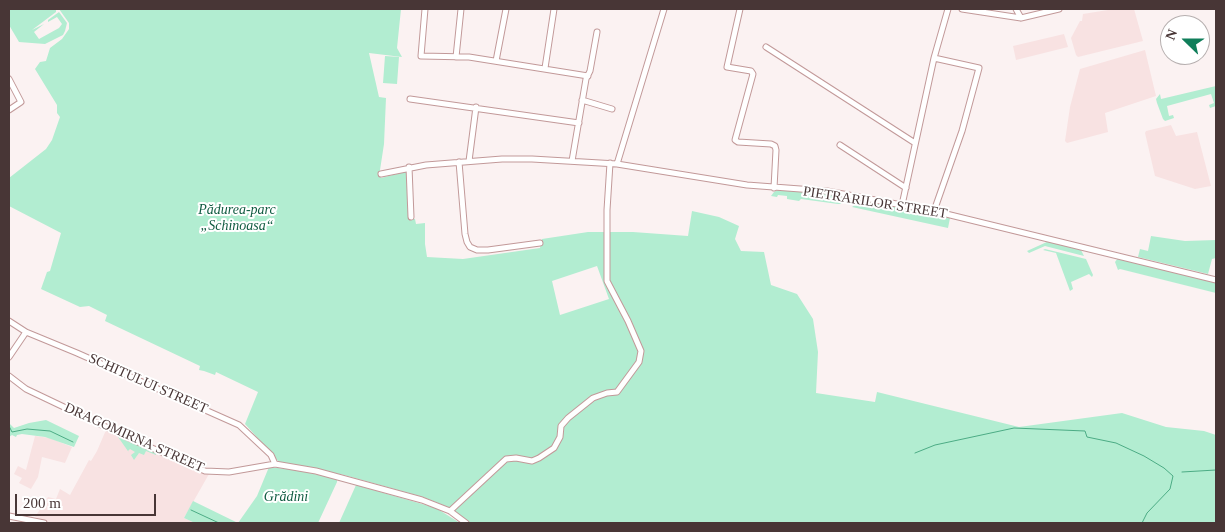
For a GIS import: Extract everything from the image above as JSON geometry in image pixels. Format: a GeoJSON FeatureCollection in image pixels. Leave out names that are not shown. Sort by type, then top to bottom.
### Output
{"type":"FeatureCollection","features":[{"type":"Feature","properties":{"kind":"street"},"geometry":{"type":"LineString","coordinates":[[424,9],[422,56],[496,61],[588,76]]}},
{"type":"Feature","properties":{"kind":"street"},"geometry":{"type":"LineString","coordinates":[[456,57],[461,9]]}},
{"type":"Feature","properties":{"kind":"street"},"geometry":{"type":"LineString","coordinates":[[496,61],[506,9]]}},
{"type":"Feature","properties":{"kind":"street"},"geometry":{"type":"LineString","coordinates":[[545,68],[554,9]]}},
{"type":"Feature","properties":{"kind":"street"},"geometry":{"type":"LineString","coordinates":[[617,164],[664,9]]}},
{"type":"Feature","properties":{"kind":"street"},"geometry":{"type":"LineString","coordinates":[[902,205],[934,58],[948,9]]}},
{"type":"Feature","properties":{"kind":"street"},"geometry":{"type":"LineString","coordinates":[[962,9],[1022,18],[1059,9]]}},
{"type":"Feature","properties":{"kind":"street"},"geometry":{"type":"LineString","coordinates":[[1016,9],[1022,18]]}},
{"type":"Feature","properties":{"kind":"street"},"geometry":{"type":"LineString","coordinates":[[739,10],[727,67],[751,71],[754,74],[735,140],[738,142],[771,144],[775,146],[774,188]]}},
{"type":"Feature","properties":{"kind":"street"},"geometry":{"type":"LineString","coordinates":[[572,161],[582,100],[597,32]]}},
{"type":"Feature","properties":{"kind":"street"},"geometry":{"type":"LineString","coordinates":[[766,47],[916,143]]}},
{"type":"Feature","properties":{"kind":"street"},"geometry":{"type":"LineString","coordinates":[[934,58],[980,68],[962,131],[934,211]]}},
{"type":"Feature","properties":{"kind":"street"},"geometry":{"type":"LineString","coordinates":[[9,79],[21,102],[9,110]]}},
{"type":"Feature","properties":{"kind":"street"},"geometry":{"type":"LineString","coordinates":[[410,99],[578,123]]}},
{"type":"Feature","properties":{"kind":"street"},"geometry":{"type":"LineString","coordinates":[[582,100],[612,109]]}},
{"type":"Feature","properties":{"kind":"street"},"geometry":{"type":"LineString","coordinates":[[468,161],[476,107]]}},
{"type":"Feature","properties":{"kind":"street"},"geometry":{"type":"LineString","coordinates":[[840,145],[906,188]]}},
{"type":"Feature","properties":{"kind":"street","name":"PIETRARILOR STREET"},"geometry":{"type":"LineString","coordinates":[[381,174],[410,167],[468,161],[532,159],[610,163],[738,184],[827,191],[934,211],[1216,280]]}},
{"type":"Feature","properties":{"kind":"street"},"geometry":{"type":"LineString","coordinates":[[459,162],[465,234],[470,247],[477,250],[488,250],[540,242]]}},
{"type":"Feature","properties":{"kind":"street"},"geometry":{"type":"LineString","coordinates":[[450,511],[506,459],[516,458],[532,461],[554,448],[560,436],[561,426],[568,418],[594,398],[607,393],[617,392],[639,362],[641,351],[628,320],[607,281],[607,210],[610,163]]}},
{"type":"Feature","properties":{"kind":"street"},"geometry":{"type":"LineString","coordinates":[[410,167],[411,217]]}},
{"type":"Feature","properties":{"kind":"street","name":"SCHITULUI STREET"},"geometry":{"type":"LineString","coordinates":[[9,321],[26,332],[239,425],[271,455],[275,464]]}},
{"type":"Feature","properties":{"kind":"street"},"geometry":{"type":"LineString","coordinates":[[9,357],[26,332]]}},
{"type":"Feature","properties":{"kind":"street","name":"DRAGOMIRNA STREET"},"geometry":{"type":"LineString","coordinates":[[9,376],[26,389],[205,471],[229,472],[275,464],[340,477],[422,500],[450,511],[466,523]]}},
{"type":"Feature","properties":{"kind":"street"},"geometry":{"type":"LineString","coordinates":[[9,516],[44,523]]}},
{"type":"Feature","properties":{"kind":"shaded area"},"geometry":{"type":"Polygon","coordinates":[[[1114,9],[1134,9],[1143,41],[1078,57],[1071,38],[1080,21],[1082,21],[1083,14],[1114,9]]]}},
{"type":"Feature","properties":{"kind":"shaded area"},"geometry":{"type":"Polygon","coordinates":[[[1064,34],[1068,47],[1016,60],[1013,46],[1064,34]]]}},
{"type":"Feature","properties":{"kind":"shaded area"},"geometry":{"type":"Polygon","coordinates":[[[1145,50],[1156,96],[1105,113],[1108,132],[1067,143],[1065,141],[1070,107],[1080,69],[1145,50]]]}},
{"type":"Feature","properties":{"kind":"shaded area"},"geometry":{"type":"Polygon","coordinates":[[[1171,125],[1176,136],[1197,132],[1211,186],[1195,189],[1155,176],[1145,133],[1146,131],[1171,125]]]}},
{"type":"Feature","properties":{"kind":"shaded area"},"geometry":{"type":"Polygon","coordinates":[[[106,430],[156,453],[209,474],[184,518],[195,523],[51,523],[35,517],[48,497],[56,499],[60,489],[70,495],[89,460],[91,461],[97,451],[106,430]]]}},
{"type":"Feature","properties":{"kind":"shaded area"},"geometry":{"type":"Polygon","coordinates":[[[35,436],[50,438],[72,447],[65,463],[42,457],[38,477],[31,489],[19,483],[22,478],[14,474],[18,466],[26,470],[35,436]]]}},
{"type":"Feature","properties":{"kind":"green space"},"geometry":{"type":"Polygon","coordinates":[[[9,9],[56,9],[56,12],[32,30],[44,24],[34,32],[39,39],[59,28],[62,24],[57,17],[48,22],[48,20],[59,12],[67,23],[65,31],[63,35],[45,44],[19,42],[9,25],[9,9]]]}},
{"type":"Feature","properties":{"kind":"green space","name":"Pădurea-parc „Schinoasa“"},"geometry":{"type":"Polygon","coordinates":[[[59,9],[401,9],[397,48],[402,57],[369,53],[379,97],[386,98],[384,144],[380,170],[381,178],[408,171],[409,219],[415,219],[416,224],[425,223],[427,257],[463,259],[540,248],[542,239],[588,232],[633,232],[688,236],[692,211],[719,217],[739,226],[735,239],[741,251],[764,252],[771,285],[797,294],[813,319],[818,352],[816,393],[875,402],[877,392],[1019,427],[1122,413],[1166,427],[1204,431],[1216,435],[1216,523],[470,523],[448,507],[423,497],[344,475],[279,462],[245,424],[258,392],[216,372],[215,375],[199,370],[200,366],[105,321],[107,315],[89,306],[80,307],[41,289],[47,272],[50,271],[61,233],[9,206],[9,178],[46,149],[52,140],[60,117],[57,113],[57,105],[35,69],[40,62],[46,61],[50,48],[62,39],[69,29],[69,23],[59,9]],[[597,266],[552,281],[560,315],[609,299],[597,266]]]}},
{"type":"Feature","properties":{"kind":"green space"},"geometry":{"type":"Polygon","coordinates":[[[385,56],[399,57],[397,84],[383,83],[385,56]]]}},
{"type":"Feature","properties":{"kind":"green space"},"geometry":{"type":"Polygon","coordinates":[[[1216,86],[1216,106],[1210,108],[1209,105],[1214,103],[1211,94],[1167,106],[1169,116],[1173,115],[1174,118],[1165,121],[1163,119],[1156,99],[1160,94],[1161,99],[1216,86]]]}},
{"type":"Feature","properties":{"kind":"green space"},"geometry":{"type":"Polygon","coordinates":[[[778,190],[841,195],[842,200],[841,204],[838,204],[801,199],[799,201],[787,199],[787,196],[771,196],[778,190]]]}},
{"type":"Feature","properties":{"kind":"green space"},"geometry":{"type":"Polygon","coordinates":[[[863,199],[948,216],[950,218],[948,228],[852,207],[863,199]]]}},
{"type":"Feature","properties":{"kind":"green space"},"geometry":{"type":"Polygon","coordinates":[[[1151,236],[1185,241],[1216,240],[1216,258],[1212,259],[1208,274],[1138,257],[1140,249],[1148,251],[1151,236]]]}},
{"type":"Feature","properties":{"kind":"green space"},"geometry":{"type":"Polygon","coordinates":[[[1049,241],[1080,248],[1084,256],[1045,246],[1029,253],[1027,251],[1049,241]]]}},
{"type":"Feature","properties":{"kind":"green space"},"geometry":{"type":"Polygon","coordinates":[[[1043,250],[1086,259],[1093,275],[1092,277],[1089,274],[1071,282],[1073,289],[1070,291],[1056,253],[1043,250]]]}},
{"type":"Feature","properties":{"kind":"green space"},"geometry":{"type":"Polygon","coordinates":[[[1118,258],[1216,283],[1216,293],[1118,270],[1115,262],[1118,258]]]}},
{"type":"Feature","properties":{"kind":"green space"},"geometry":{"type":"Polygon","coordinates":[[[46,420],[79,436],[74,447],[45,437],[22,434],[16,437],[12,435],[9,437],[9,423],[14,428],[46,420]]]}},
{"type":"Feature","properties":{"kind":"green space"},"geometry":{"type":"Polygon","coordinates":[[[116,434],[156,453],[156,455],[146,451],[144,455],[139,453],[134,460],[131,455],[135,452],[130,449],[128,451],[130,454],[116,434]]]}},
{"type":"Feature","properties":{"kind":"green space","name":"Grădini"},"geometry":{"type":"Polygon","coordinates":[[[269,467],[296,470],[337,479],[318,523],[238,523],[257,496],[269,467]]]}},
{"type":"Feature","properties":{"kind":"green space","name":"Grădini"},"geometry":{"type":"Polygon","coordinates":[[[356,485],[436,508],[460,523],[339,523],[356,485]]]}},
{"type":"Feature","properties":{"kind":"green space"},"geometry":{"type":"Polygon","coordinates":[[[193,501],[238,523],[195,523],[184,518],[193,501]]]}},
{"type":"Feature","properties":{"kind":"waterway"},"geometry":{"type":"LineString","coordinates":[[9,426],[12,432],[27,429],[50,431],[73,442]]}},
{"type":"Feature","properties":{"kind":"waterway"},"geometry":{"type":"LineString","coordinates":[[915,453],[935,445],[1014,428],[1085,431],[1087,437],[1116,443],[1144,456],[1173,476],[1170,489],[1147,513],[1142,523]]}},
{"type":"Feature","properties":{"kind":"waterway"},"geometry":{"type":"LineString","coordinates":[[1182,472],[1216,470]]}},
{"type":"Feature","properties":{"kind":"waterway"},"geometry":{"type":"LineString","coordinates":[[191,510],[219,523]]}}]}
